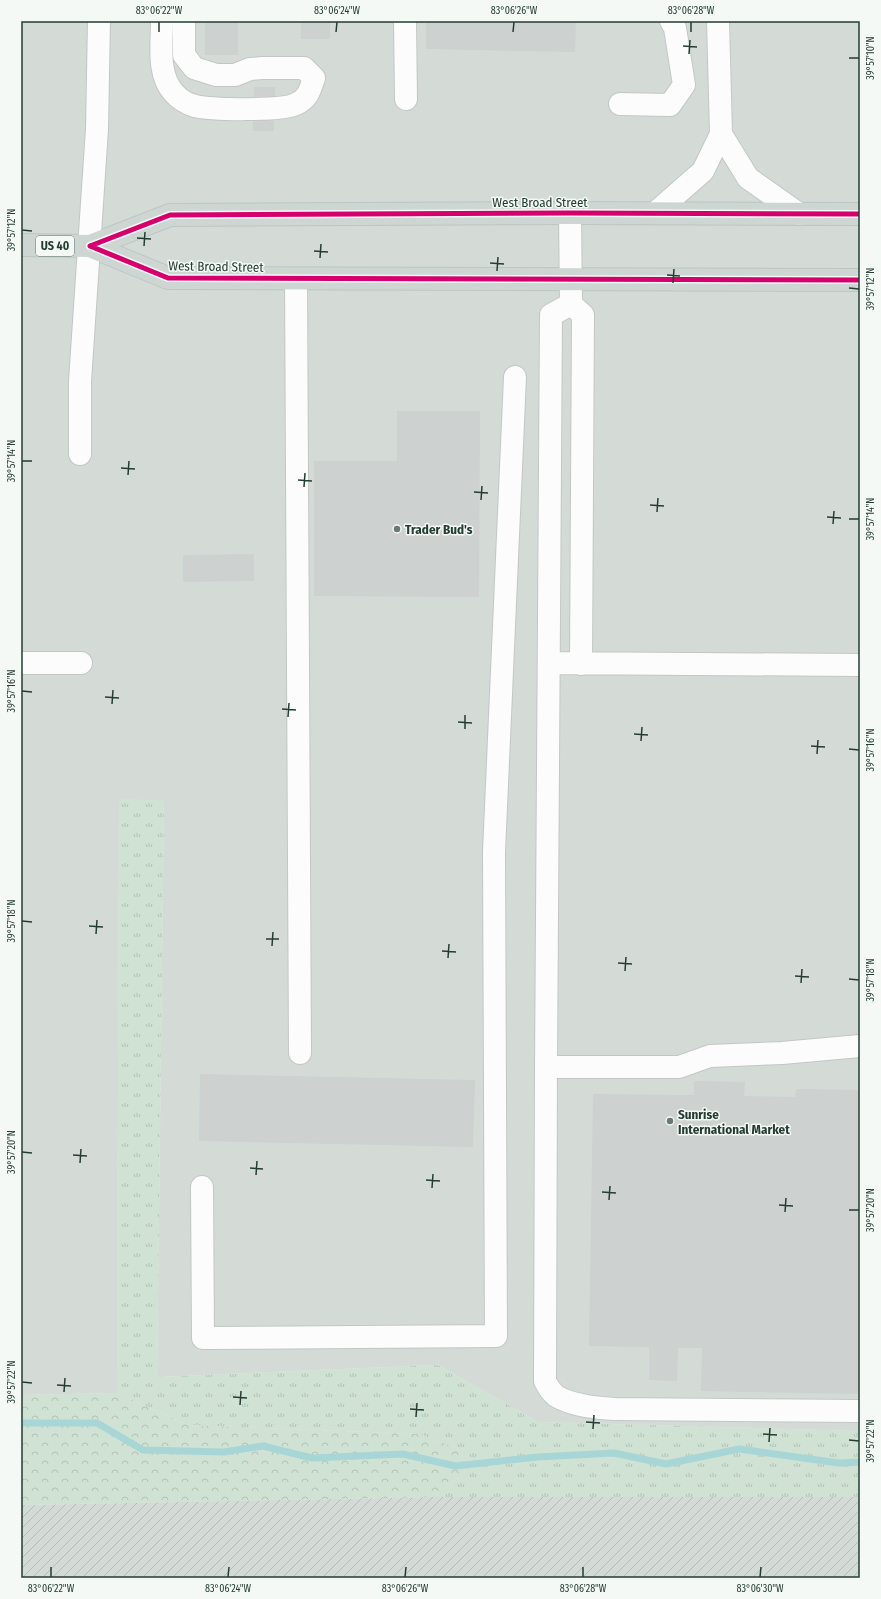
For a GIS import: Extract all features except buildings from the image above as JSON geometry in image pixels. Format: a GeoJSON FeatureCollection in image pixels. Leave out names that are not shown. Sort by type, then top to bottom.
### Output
{"type":"FeatureCollection","features":[{"type":"Feature","properties":{"kind":"main road","name":"West Broad Street"},"geometry":{"type":"LineString","coordinates":[[90,246],[170,215],[570,212],[860,214]]}},
{"type":"Feature","properties":{"kind":"main road","name":"West Broad Street"},"geometry":{"type":"LineString","coordinates":[[21,245],[90,246],[168,278],[860,280]]}},
{"type":"Feature","properties":{"kind":"lane"},"geometry":{"type":"LineString","coordinates":[[80,454],[80,381],[97,129],[99,21]]}},
{"type":"Feature","properties":{"kind":"lane"},"geometry":{"type":"LineString","coordinates":[[162,21],[163,74],[173,92],[181,99],[194,106],[206,108],[275,108],[295,105],[307,97],[314,78],[304,68],[262,68],[235,75],[216,75],[194,68],[184,55],[184,21]]}},
{"type":"Feature","properties":{"kind":"lane"},"geometry":{"type":"LineString","coordinates":[[405,21],[406,99]]}},
{"type":"Feature","properties":{"kind":"lane"},"geometry":{"type":"LineString","coordinates":[[620,104],[670,105],[684,85],[675,28],[670,21]]}},
{"type":"Feature","properties":{"kind":"lane"},"geometry":{"type":"LineString","coordinates":[[655,213],[703,171],[721,134],[718,21]]}},
{"type":"Feature","properties":{"kind":"lane"},"geometry":{"type":"LineString","coordinates":[[721,134],[748,178],[799,214]]}},
{"type":"Feature","properties":{"kind":"lane"},"geometry":{"type":"LineString","coordinates":[[570,212],[571,304],[583,315],[581,664]]}},
{"type":"Feature","properties":{"kind":"lane"},"geometry":{"type":"LineString","coordinates":[[296,279],[300,1053]]}},
{"type":"Feature","properties":{"kind":"lane"},"geometry":{"type":"LineString","coordinates":[[571,304],[551,315],[545,1381],[555,1396],[602,1408],[860,1411]]}},
{"type":"Feature","properties":{"kind":"lane"},"geometry":{"type":"LineString","coordinates":[[202,1187],[203,1338],[496,1336],[494,852],[515,377]]}},
{"type":"Feature","properties":{"kind":"lane"},"geometry":{"type":"LineString","coordinates":[[21,663],[81,663]]}},
{"type":"Feature","properties":{"kind":"lane"},"geometry":{"type":"LineString","coordinates":[[549,664],[860,665]]}},
{"type":"Feature","properties":{"kind":"lane"},"geometry":{"type":"LineString","coordinates":[[546,1067],[678,1067],[710,1056],[782,1053],[860,1046]]}},
{"type":"Feature","properties":{"kind":"shaded area"},"geometry":{"type":"Polygon","coordinates":[[[21,21],[860,21],[860,1431],[538,1422],[438,1365],[157,1377],[164,800],[119,800],[117,1393],[21,1395],[21,21]]]}},
{"type":"Feature","properties":{"kind":"shaded area"},"geometry":{"type":"Polygon","coordinates":[[[432,1497],[860,1497],[860,1578],[21,1578],[21,1505],[432,1497]]]}},
{"type":"Feature","properties":{"kind":"green space"},"geometry":{"type":"Polygon","coordinates":[[[119,799],[164,800],[157,1377],[438,1365],[538,1422],[860,1431],[860,1497],[432,1497],[465,1474],[462,1450],[419,1434],[188,1425],[117,1393],[119,799]]]}},
{"type":"Feature","properties":{"kind":"green space"},"geometry":{"type":"Polygon","coordinates":[[[117,1393],[188,1425],[419,1434],[462,1450],[465,1474],[432,1497],[21,1505],[21,1395],[117,1393]]]}},
{"type":"Feature","properties":{"kind":"waterway"},"geometry":{"type":"LineString","coordinates":[[21,1423],[97,1423],[143,1450],[224,1452],[263,1446],[312,1458],[403,1454],[455,1466],[538,1457],[614,1453],[666,1464],[739,1449],[839,1463],[860,1462]]}},
{"type":"Feature","properties":{"kind":"cycle path"},"geometry":{"type":"LineString","coordinates":[[90,246],[170,215],[570,213],[860,214]]}},
{"type":"Feature","properties":{"kind":"cycle path"},"geometry":{"type":"LineString","coordinates":[[90,246],[168,278],[860,280]]}},
{"type":"Feature","properties":{"kind":"place","name":"Trader Bud's"},"geometry":{"type":"Point","coordinates":[397,529]}},
{"type":"Feature","properties":{"kind":"place","name":"Sunrise International Market"},"geometry":{"type":"Point","coordinates":[670,1121]}}]}
